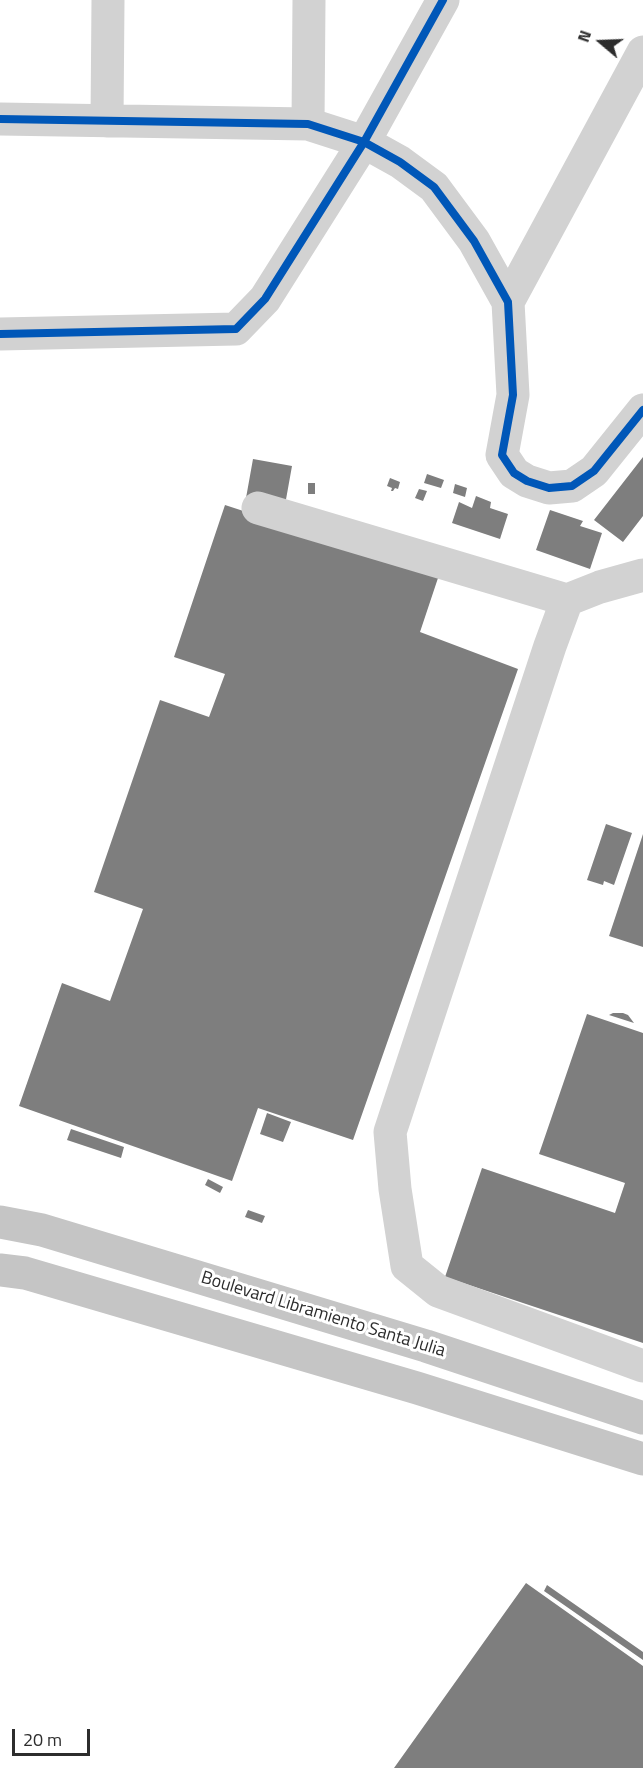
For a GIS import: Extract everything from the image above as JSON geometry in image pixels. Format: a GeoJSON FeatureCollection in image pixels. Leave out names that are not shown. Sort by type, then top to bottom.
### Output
{"type":"FeatureCollection","features":[{"type":"Feature","properties":{"kind":"main road","name":"Boulevard Libramiento Santa Julia"},"geometry":{"type":"LineString","coordinates":[[0,1222],[42,1230],[403,1339],[643,1418]]}},
{"type":"Feature","properties":{"kind":"main road"},"geometry":{"type":"LineString","coordinates":[[0,1270],[25,1273],[406,1385],[643,1459]]}},
{"type":"Feature","properties":{"kind":"street"},"geometry":{"type":"LineString","coordinates":[[106,121],[108,0]]}},
{"type":"Feature","properties":{"kind":"street"},"geometry":{"type":"LineString","coordinates":[[308,124],[309,0]]}},
{"type":"Feature","properties":{"kind":"street"},"geometry":{"type":"LineString","coordinates":[[0,334],[236,329],[265,299],[364,142],[443,0]]}},
{"type":"Feature","properties":{"kind":"street"},"geometry":{"type":"LineString","coordinates":[[508,302],[643,52]]}},
{"type":"Feature","properties":{"kind":"street"},"geometry":{"type":"LineString","coordinates":[[0,119],[308,124],[364,142],[400,162],[434,187],[474,241],[508,302],[513,395],[502,454],[514,473],[527,481],[549,488],[572,486],[594,471],[643,410]]}},
{"type":"Feature","properties":{"kind":"street"},"geometry":{"type":"LineString","coordinates":[[258,508],[567,600],[600,587],[643,575]]}},
{"type":"Feature","properties":{"kind":"street"},"geometry":{"type":"LineString","coordinates":[[567,600],[390,1132],[395,1190],[407,1266],[438,1291],[643,1366]]}},
{"type":"Feature","properties":{"kind":"building"},"geometry":{"type":"Polygon","coordinates":[[[643,457],[643,516],[623,542],[594,520],[643,457]]]}},
{"type":"Feature","properties":{"kind":"building"},"geometry":{"type":"Polygon","coordinates":[[[253,459],[292,466],[285,505],[246,498],[253,459]]]}},
{"type":"Feature","properties":{"kind":"building"},"geometry":{"type":"Polygon","coordinates":[[[427,474],[444,480],[441,488],[424,483],[427,474]]]}},
{"type":"Feature","properties":{"kind":"building"},"geometry":{"type":"Polygon","coordinates":[[[390,478],[400,482],[398,489],[391,491],[392,488],[387,486],[390,478]]]}},
{"type":"Feature","properties":{"kind":"building"},"geometry":{"type":"Polygon","coordinates":[[[308,483],[315,483],[315,494],[308,494],[308,483]]]}},
{"type":"Feature","properties":{"kind":"building"},"geometry":{"type":"Polygon","coordinates":[[[455,484],[467,488],[465,497],[453,493],[455,484]]]}},
{"type":"Feature","properties":{"kind":"building"},"geometry":{"type":"Polygon","coordinates":[[[419,489],[427,491],[423,501],[415,498],[419,489]]]}},
{"type":"Feature","properties":{"kind":"building"},"geometry":{"type":"Polygon","coordinates":[[[476,496],[491,502],[490,508],[508,514],[500,539],[452,523],[459,502],[472,508],[476,496]]]}},
{"type":"Feature","properties":{"kind":"building"},"geometry":{"type":"Polygon","coordinates":[[[225,505],[439,575],[420,632],[518,669],[353,1140],[258,1108],[232,1181],[19,1106],[62,983],[110,1001],[143,909],[94,892],[160,700],[209,717],[225,674],[174,657],[225,505]]]}},
{"type":"Feature","properties":{"kind":"building"},"geometry":{"type":"Polygon","coordinates":[[[550,510],[583,521],[580,526],[602,533],[590,569],[536,550],[550,510]]]}},
{"type":"Feature","properties":{"kind":"building"},"geometry":{"type":"Polygon","coordinates":[[[606,824],[632,833],[614,885],[604,881],[603,885],[587,880],[606,824]]]}},
{"type":"Feature","properties":{"kind":"building"},"geometry":{"type":"Polygon","coordinates":[[[643,834],[643,947],[609,936],[643,834]]]}},
{"type":"Feature","properties":{"kind":"building"},"geometry":{"type":"Polygon","coordinates":[[[613,1013],[628,1015],[634,1023],[609,1015],[613,1013]]]}},
{"type":"Feature","properties":{"kind":"building"},"geometry":{"type":"Polygon","coordinates":[[[587,1014],[643,1033],[643,1343],[445,1277],[482,1168],[615,1213],[625,1183],[539,1154],[587,1014]]]}},
{"type":"Feature","properties":{"kind":"building"},"geometry":{"type":"Polygon","coordinates":[[[267,1113],[291,1122],[283,1142],[260,1134],[267,1113]]]}},
{"type":"Feature","properties":{"kind":"building"},"geometry":{"type":"Polygon","coordinates":[[[71,1129],[124,1147],[121,1158],[67,1140],[71,1129]]]}},
{"type":"Feature","properties":{"kind":"building"},"geometry":{"type":"Polygon","coordinates":[[[208,1179],[223,1187],[220,1193],[205,1185],[208,1179]]]}},
{"type":"Feature","properties":{"kind":"building"},"geometry":{"type":"Polygon","coordinates":[[[248,1210],[265,1216],[262,1223],[245,1217],[248,1210]]]}},
{"type":"Feature","properties":{"kind":"building"},"geometry":{"type":"Polygon","coordinates":[[[526,1583],[643,1666],[643,1768],[394,1768],[526,1583]]]}},
{"type":"Feature","properties":{"kind":"building"},"geometry":{"type":"Polygon","coordinates":[[[547,1585],[643,1652],[643,1660],[544,1591],[547,1585]]]}},
{"type":"Feature","properties":{"kind":"cycle path"},"geometry":{"type":"LineString","coordinates":[[0,334],[236,329],[265,299],[364,142],[443,0]]}},
{"type":"Feature","properties":{"kind":"cycle path"},"geometry":{"type":"LineString","coordinates":[[0,119],[308,124],[364,142],[400,162],[434,187],[474,241],[508,302],[513,395],[502,455],[514,473],[527,481],[549,488],[572,486],[594,471],[643,410]]}}]}
